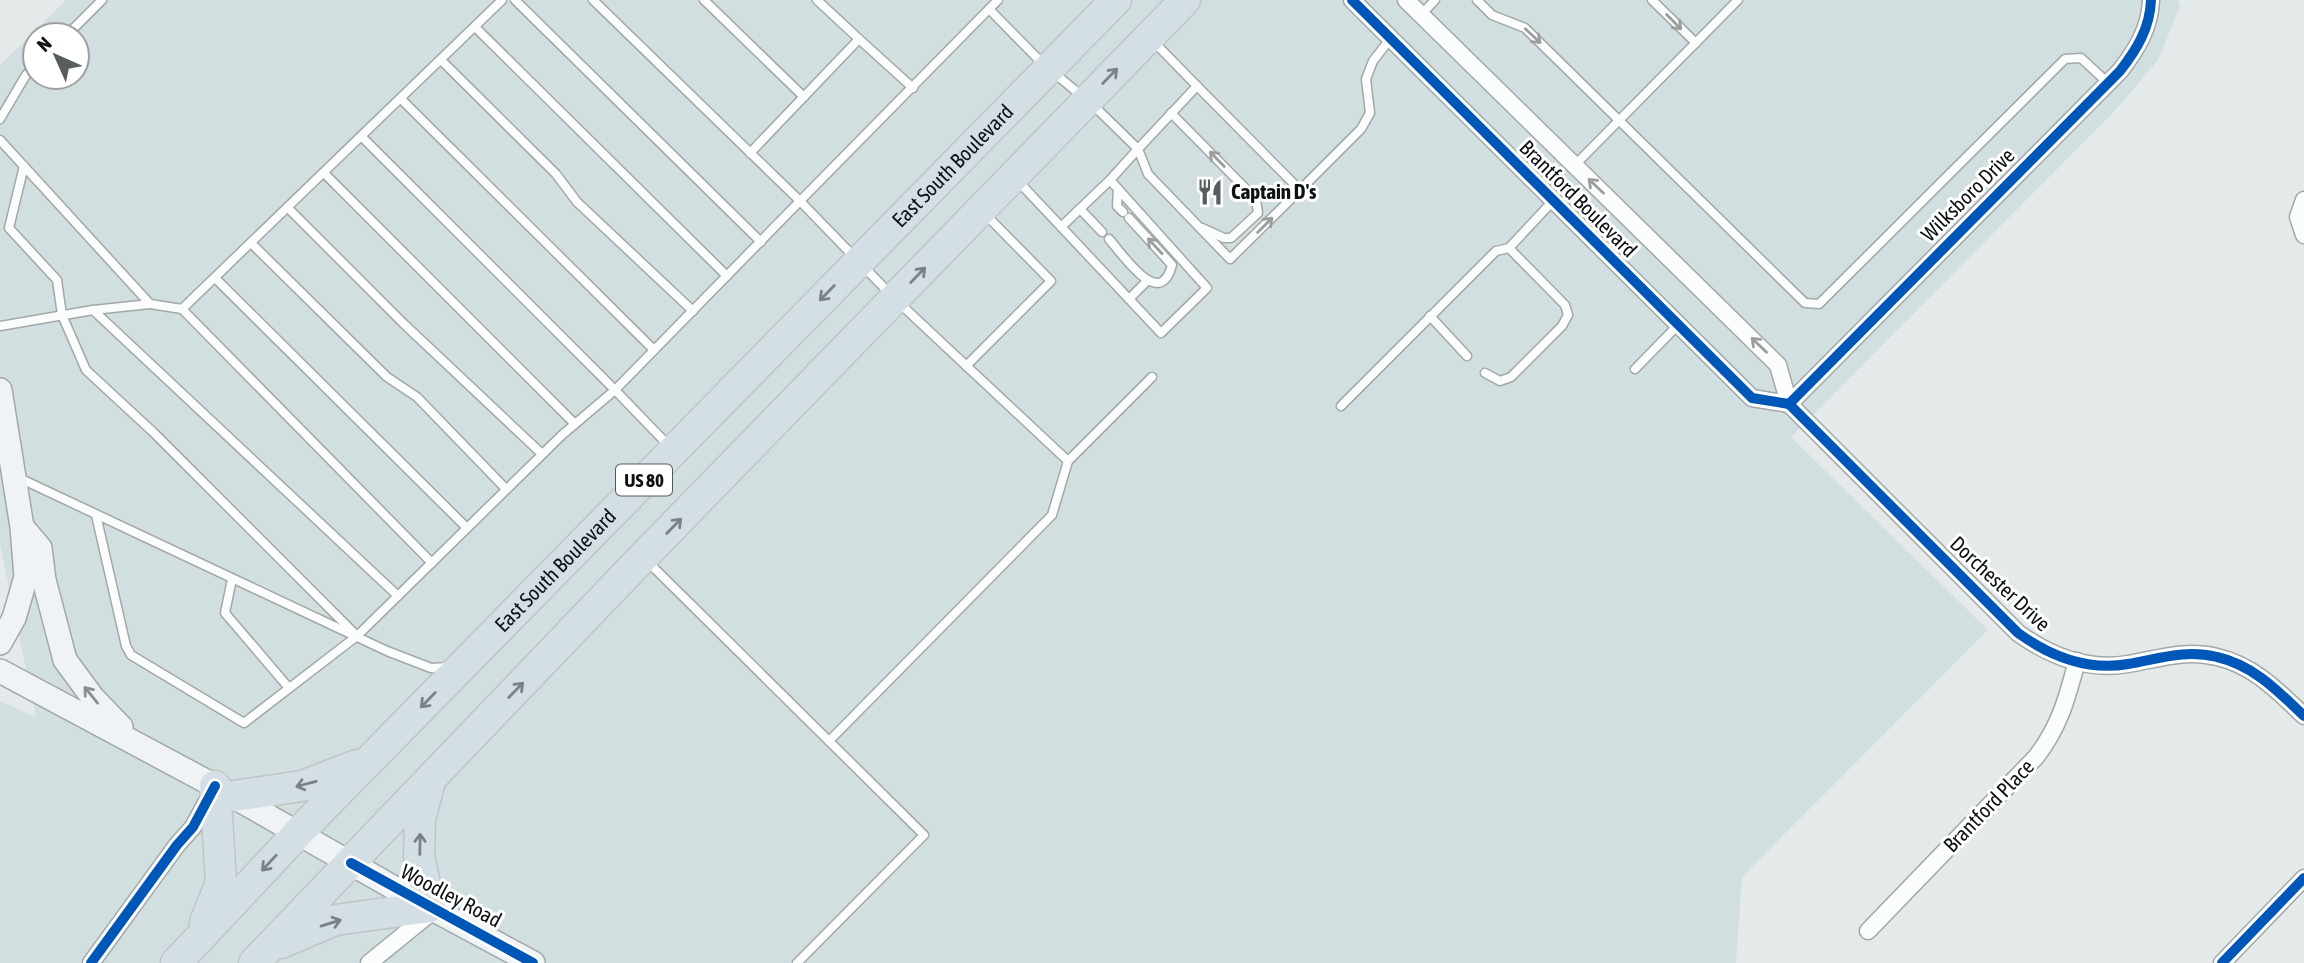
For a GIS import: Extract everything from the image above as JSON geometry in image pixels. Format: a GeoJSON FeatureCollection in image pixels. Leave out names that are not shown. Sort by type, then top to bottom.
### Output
{"type":"FeatureCollection","features":[{"type":"Feature","properties":{"kind":"highway","name":"East South Boulevard"},"geometry":{"type":"LineString","coordinates":[[176,963],[298,833],[1116,0]]}},
{"type":"Feature","properties":{"kind":"highway","name":"US 80"},"geometry":{"type":"LineString","coordinates":[[261,956],[643,557],[1185,0]]}},
{"type":"Feature","properties":{"kind":"highway"},"geometry":{"type":"LineString","coordinates":[[198,940],[221,883],[225,791],[302,786],[370,760]]}},
{"type":"Feature","properties":{"kind":"highway"},"geometry":{"type":"LineString","coordinates":[[261,956],[335,920],[432,908],[419,856],[420,820],[430,780]]}},
{"type":"Feature","properties":{"kind":"main road"},"geometry":{"type":"LineString","coordinates":[[0,390],[22,527],[26,577],[14,618],[0,643]]}},
{"type":"Feature","properties":{"kind":"main road"},"geometry":{"type":"LineString","coordinates":[[22,527],[40,548],[44,580],[65,660],[93,698],[138,744]]}},
{"type":"Feature","properties":{"kind":"main road"},"geometry":{"type":"LineString","coordinates":[[0,604],[26,577]]}},
{"type":"Feature","properties":{"kind":"main road","name":"Woodley Road"},"geometry":{"type":"LineString","coordinates":[[0,671],[225,791],[520,960]]}},
{"type":"Feature","properties":{"kind":"street","name":"Brantford Boulevard"},"geometry":{"type":"LineString","coordinates":[[1352,0],[1752,398],[1789,404],[1778,365],[1406,0]]}},
{"type":"Feature","properties":{"kind":"street","name":"Wilksboro Drive"},"geometry":{"type":"LineString","coordinates":[[1789,404],[2108,83],[2137,49],[2151,12],[2151,0]]}},
{"type":"Feature","properties":{"kind":"street"},"geometry":{"type":"LineString","coordinates":[[2304,200],[2298,217],[2304,235]]}},
{"type":"Feature","properties":{"kind":"street","name":"Dorchester Drive"},"geometry":{"type":"LineString","coordinates":[[1789,404],[2018,633],[2052,655],[2101,666],[2127,664],[2167,655],[2191,653],[2216,656],[2255,673],[2273,685],[2304,716]]}},
{"type":"Feature","properties":{"kind":"street","name":"Brantford Place"},"geometry":{"type":"LineString","coordinates":[[1868,931],[2036,757],[2051,738],[2062,714],[2077,661]]}},
{"type":"Feature","properties":{"kind":"street"},"geometry":{"type":"LineString","coordinates":[[91,963],[177,845],[225,791]]}},
{"type":"Feature","properties":{"kind":"street"},"geometry":{"type":"LineString","coordinates":[[2222,963],[2304,878]]}},
{"type":"Feature","properties":{"kind":"street"},"geometry":{"type":"LineString","coordinates":[[369,963],[432,908]]}},
{"type":"Feature","properties":{"kind":"lane"},"geometry":{"type":"LineString","coordinates":[[81,21],[102,0]]}},
{"type":"Feature","properties":{"kind":"lane"},"geometry":{"type":"LineString","coordinates":[[182,309],[502,0]]}},
{"type":"Feature","properties":{"kind":"lane"},"geometry":{"type":"LineString","coordinates":[[515,0],[761,242]]}},
{"type":"Feature","properties":{"kind":"lane"},"geometry":{"type":"LineString","coordinates":[[593,0],[800,201],[895,299],[1068,461]]}},
{"type":"Feature","properties":{"kind":"lane"},"geometry":{"type":"LineString","coordinates":[[600,7],[607,0]]}},
{"type":"Feature","properties":{"kind":"lane"},"geometry":{"type":"LineString","coordinates":[[704,0],[804,97]]}},
{"type":"Feature","properties":{"kind":"lane"},"geometry":{"type":"LineString","coordinates":[[817,0],[913,89]]}},
{"type":"Feature","properties":{"kind":"lane"},"geometry":{"type":"LineString","coordinates":[[96,514],[126,646],[131,654],[244,723],[357,636],[542,454],[615,390],[998,0]]}},
{"type":"Feature","properties":{"kind":"lane"},"geometry":{"type":"LineString","coordinates":[[1421,15],[1435,0]]}},
{"type":"Feature","properties":{"kind":"lane"},"geometry":{"type":"LineString","coordinates":[[1477,0],[1492,15],[1525,28],[1805,303],[1819,304],[2065,59],[2081,58],[2108,83]]}},
{"type":"Feature","properties":{"kind":"lane"},"geometry":{"type":"LineString","coordinates":[[1652,0],[1696,43]]}},
{"type":"Feature","properties":{"kind":"lane"},"geometry":{"type":"LineString","coordinates":[[1575,165],[1738,0]]}},
{"type":"Feature","properties":{"kind":"lane"},"geometry":{"type":"LineString","coordinates":[[989,9],[1048,69],[1087,100],[1138,149],[1148,174],[1230,260],[1361,129],[1370,113],[1366,79],[1373,61],[1391,39]]}},
{"type":"Feature","properties":{"kind":"lane"},"geometry":{"type":"LineString","coordinates":[[475,27],[727,276]]}},
{"type":"Feature","properties":{"kind":"lane"},"geometry":{"type":"LineString","coordinates":[[1149,37],[1300,190]]}},
{"type":"Feature","properties":{"kind":"lane"},"geometry":{"type":"LineString","coordinates":[[750,153],[859,39]]}},
{"type":"Feature","properties":{"kind":"lane"},"geometry":{"type":"LineString","coordinates":[[441,60],[556,174],[577,202],[692,311]]}},
{"type":"Feature","properties":{"kind":"lane"},"geometry":{"type":"LineString","coordinates":[[0,119],[21,83]]}},
{"type":"Feature","properties":{"kind":"lane"},"geometry":{"type":"LineString","coordinates":[[1061,227],[1110,180],[1197,86]]}},
{"type":"Feature","properties":{"kind":"lane"},"geometry":{"type":"LineString","coordinates":[[401,99],[654,350]]}},
{"type":"Feature","properties":{"kind":"lane"},"geometry":{"type":"LineString","coordinates":[[1171,113],[1256,199],[1259,208],[1258,213],[1231,238],[1224,238],[1199,227]]}},
{"type":"Feature","properties":{"kind":"lane"},"geometry":{"type":"LineString","coordinates":[[362,137],[673,450]]}},
{"type":"Feature","properties":{"kind":"lane"},"geometry":{"type":"LineString","coordinates":[[0,140],[150,304]]}},
{"type":"Feature","properties":{"kind":"lane"},"geometry":{"type":"LineString","coordinates":[[24,166],[9,228],[57,280],[62,315],[86,370],[163,442],[357,636]]}},
{"type":"Feature","properties":{"kind":"lane"},"geometry":{"type":"LineString","coordinates":[[324,173],[575,424]]}},
{"type":"Feature","properties":{"kind":"lane"},"geometry":{"type":"LineString","coordinates":[[1014,176],[1161,333],[1207,288],[1110,180]]}},
{"type":"Feature","properties":{"kind":"lane"},"geometry":{"type":"LineString","coordinates":[[1109,239],[1147,281],[1156,284],[1169,277],[1172,265],[1117,206],[1118,189]]}},
{"type":"Feature","properties":{"kind":"lane"},"geometry":{"type":"LineString","coordinates":[[1341,406],[1496,251],[1509,248],[1553,201]]}},
{"type":"Feature","properties":{"kind":"lane"},"geometry":{"type":"LineString","coordinates":[[288,208],[404,324],[542,454]]}},
{"type":"Feature","properties":{"kind":"lane"},"geometry":{"type":"LineString","coordinates":[[1080,209],[1102,232]]}},
{"type":"Feature","properties":{"kind":"lane"},"geometry":{"type":"LineString","coordinates":[[966,366],[1051,281],[981,210]]}},
{"type":"Feature","properties":{"kind":"lane"},"geometry":{"type":"LineString","coordinates":[[251,243],[387,377],[416,397],[506,489]]}},
{"type":"Feature","properties":{"kind":"lane"},"geometry":{"type":"LineString","coordinates":[[1485,373],[1500,381],[1511,377],[1562,326],[1568,315],[1566,304],[1509,248]]}},
{"type":"Feature","properties":{"kind":"lane"},"geometry":{"type":"LineString","coordinates":[[215,278],[466,527]]}},
{"type":"Feature","properties":{"kind":"lane"},"geometry":{"type":"LineString","coordinates":[[1129,299],[1147,281]]}},
{"type":"Feature","properties":{"kind":"lane"},"geometry":{"type":"LineString","coordinates":[[0,326],[93,310],[150,304],[182,309],[432,563]]}},
{"type":"Feature","properties":{"kind":"lane"},"geometry":{"type":"LineString","coordinates":[[93,310],[398,596]]}},
{"type":"Feature","properties":{"kind":"lane"},"geometry":{"type":"LineString","coordinates":[[1430,316],[1467,356]]}},
{"type":"Feature","properties":{"kind":"lane"},"geometry":{"type":"LineString","coordinates":[[1634,369],[1678,325]]}},
{"type":"Feature","properties":{"kind":"lane"},"geometry":{"type":"LineString","coordinates":[[829,741],[1052,515],[1068,461],[1152,377]]}},
{"type":"Feature","properties":{"kind":"lane"},"geometry":{"type":"LineString","coordinates":[[14,476],[387,651],[431,668],[462,666]]}},
{"type":"Feature","properties":{"kind":"lane"},"geometry":{"type":"LineString","coordinates":[[643,557],[924,835],[797,963]]}},
{"type":"Feature","properties":{"kind":"lane"},"geometry":{"type":"LineString","coordinates":[[232,579],[225,612],[289,688]]}},
{"type":"Feature","properties":{"kind":"shaded area"},"geometry":{"type":"Polygon","coordinates":[[[66,0],[2178,0],[2180,6],[2158,60],[2113,113],[1791,437],[1988,630],[1742,877],[1736,963],[0,963],[0,701],[36,717],[0,544],[0,65],[21,44],[21,91],[91,91],[91,21],[45,21],[66,0]]]}},
{"type":"Feature","properties":{"kind":"cycle path"},"geometry":{"type":"LineString","coordinates":[[1352,0],[1752,398],[1789,404]]}},
{"type":"Feature","properties":{"kind":"cycle path"},"geometry":{"type":"LineString","coordinates":[[1789,404],[2120,71],[2142,38],[2151,0]]}},
{"type":"Feature","properties":{"kind":"cycle path"},"geometry":{"type":"LineString","coordinates":[[1789,404],[2018,633],[2043,649],[2070,660],[2113,666],[2183,654],[2217,657],[2253,673],[2275,688],[2304,716]]}},
{"type":"Feature","properties":{"kind":"cycle path"},"geometry":{"type":"LineString","coordinates":[[91,963],[193,827],[215,786]]}},
{"type":"Feature","properties":{"kind":"cycle path"},"geometry":{"type":"LineString","coordinates":[[351,863],[533,963]]}},
{"type":"Feature","properties":{"kind":"cycle path"},"geometry":{"type":"LineString","coordinates":[[2222,963],[2304,878]]}},
{"type":"Feature","properties":{"kind":"place","name":"Captain D's"},"geometry":{"type":"Point","coordinates":[1210,192]}}]}
